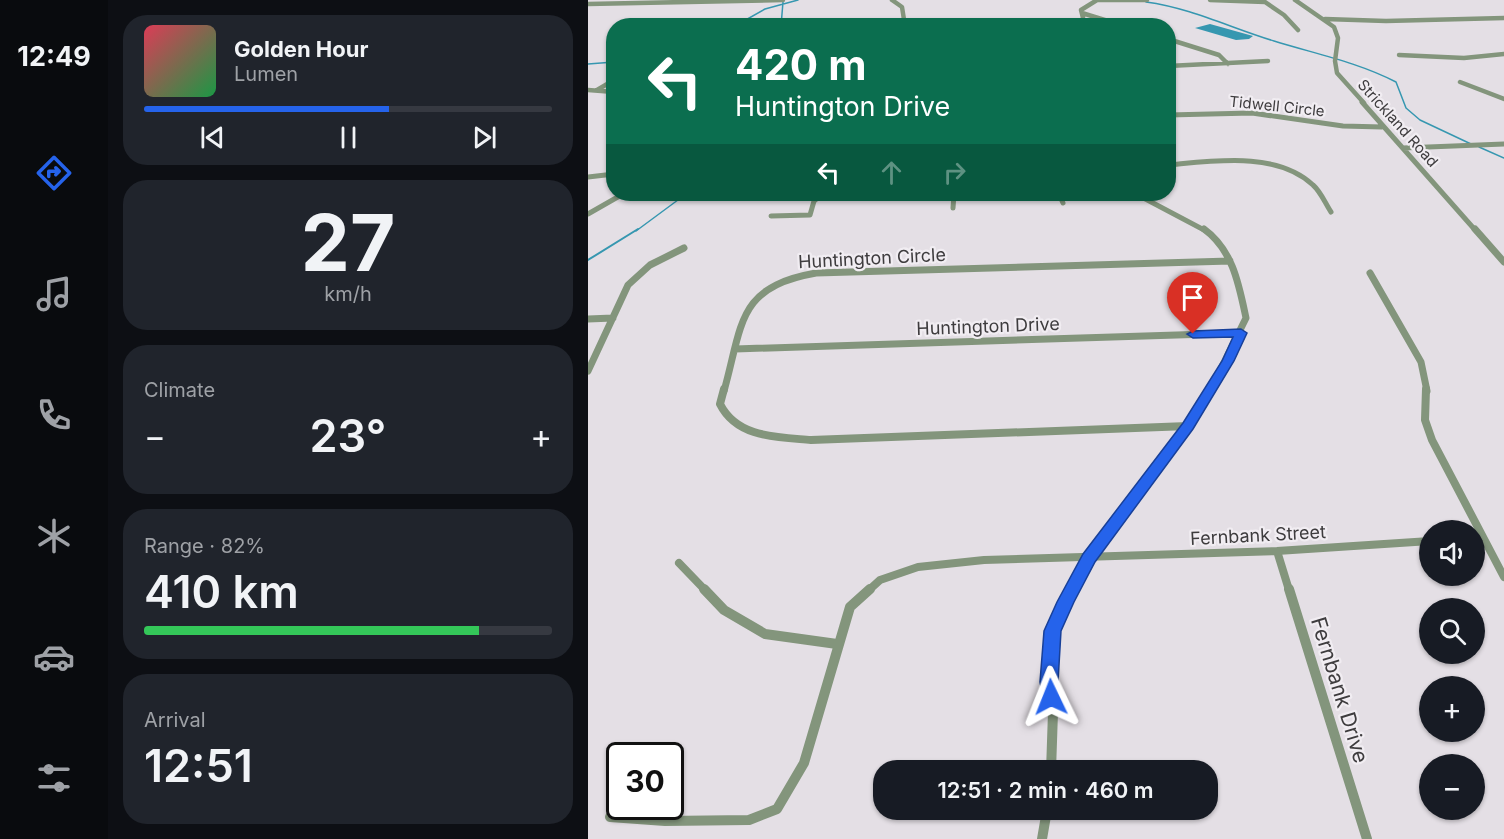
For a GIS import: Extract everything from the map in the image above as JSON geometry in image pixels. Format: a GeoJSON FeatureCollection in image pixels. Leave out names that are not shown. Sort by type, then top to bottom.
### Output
{"type":"FeatureCollection","features":[{"type":"Feature","properties":{"kind":"street"},"geometry":{"type":"LineString","coordinates":[[588,4],[783,0]]}},
{"type":"Feature","properties":{"kind":"street"},"geometry":{"type":"LineString","coordinates":[[892,0],[902,7],[904,18]]}},
{"type":"Feature","properties":{"kind":"street"},"geometry":{"type":"LineString","coordinates":[[1083,18],[1082,13],[1087,4],[1098,0],[1134,2],[1144,0]]}},
{"type":"Feature","properties":{"kind":"street"},"geometry":{"type":"LineString","coordinates":[[1210,0],[1263,1],[1288,18],[1298,30]]}},
{"type":"Feature","properties":{"kind":"street"},"geometry":{"type":"LineString","coordinates":[[1295,0],[1325,19],[1390,21],[1504,18]]}},
{"type":"Feature","properties":{"kind":"street"},"geometry":{"type":"LineString","coordinates":[[1082,13],[1099,18]]}},
{"type":"Feature","properties":{"kind":"street","name":"Strickland Road"},"geometry":{"type":"LineString","coordinates":[[1325,19],[1339,34],[1333,60],[1335,69],[1382,127],[1504,262]]}},
{"type":"Feature","properties":{"kind":"street"},"geometry":{"type":"LineString","coordinates":[[1176,41],[1222,56],[1228,64]]}},
{"type":"Feature","properties":{"kind":"street"},"geometry":{"type":"LineString","coordinates":[[1399,55],[1464,58],[1504,54]]}},
{"type":"Feature","properties":{"kind":"street"},"geometry":{"type":"LineString","coordinates":[[1176,66],[1268,61]]}},
{"type":"Feature","properties":{"kind":"street"},"geometry":{"type":"LineString","coordinates":[[1460,82],[1504,99]]}},
{"type":"Feature","properties":{"kind":"street"},"geometry":{"type":"LineString","coordinates":[[597,90],[606,85]]}},
{"type":"Feature","properties":{"kind":"street"},"geometry":{"type":"LineString","coordinates":[[588,90],[606,91]]}},
{"type":"Feature","properties":{"kind":"street","name":"Tidwell Circle"},"geometry":{"type":"LineString","coordinates":[[1176,115],[1252,112],[1342,126],[1382,127]]}},
{"type":"Feature","properties":{"kind":"street"},"geometry":{"type":"LineString","coordinates":[[1403,148],[1504,144]]}},
{"type":"Feature","properties":{"kind":"street"},"geometry":{"type":"LineString","coordinates":[[1176,164],[1223,161],[1282,169],[1300,175],[1313,184],[1331,212]]}},
{"type":"Feature","properties":{"kind":"street"},"geometry":{"type":"LineString","coordinates":[[588,177],[606,175]]}},
{"type":"Feature","properties":{"kind":"street"},"geometry":{"type":"LineString","coordinates":[[588,214],[611,201]]}},
{"type":"Feature","properties":{"kind":"street"},"geometry":{"type":"LineString","coordinates":[[771,216],[810,215],[814,201]]}},
{"type":"Feature","properties":{"kind":"street"},"geometry":{"type":"LineString","coordinates":[[953,208],[954,201]]}},
{"type":"Feature","properties":{"kind":"street"},"geometry":{"type":"LineString","coordinates":[[1052,760],[1053,712],[1049,682],[1052,631],[1088,558],[1188,426],[1228,361],[1246,318],[1230,261],[1218,241],[1207,232],[1149,201]]}},
{"type":"Feature","properties":{"kind":"street"},"geometry":{"type":"LineString","coordinates":[[588,371],[628,285],[650,266],[684,248]]}},
{"type":"Feature","properties":{"kind":"street","name":"Huntington Circle"},"geometry":{"type":"LineString","coordinates":[[1188,426],[812,440],[774,437],[743,427],[727,418],[720,404],[751,302],[768,286],[794,276],[816,273],[1230,261]]}},
{"type":"Feature","properties":{"kind":"street"},"geometry":{"type":"LineString","coordinates":[[1370,273],[1421,362],[1428,398],[1425,420],[1470,520]]}},
{"type":"Feature","properties":{"kind":"street"},"geometry":{"type":"LineString","coordinates":[[588,319],[613,318]]}},
{"type":"Feature","properties":{"kind":"street","name":"Huntington Drive"},"geometry":{"type":"LineString","coordinates":[[735,350],[1241,333]]}},
{"type":"Feature","properties":{"kind":"street","name":"Fernbank Street"},"geometry":{"type":"LineString","coordinates":[[650,820],[749,820],[777,809],[804,763],[837,644],[850,607],[880,580],[889,576],[918,567],[984,560],[1277,551],[1419,542]]}},
{"type":"Feature","properties":{"kind":"street"},"geometry":{"type":"LineString","coordinates":[[1485,548],[1504,577]]}},
{"type":"Feature","properties":{"kind":"street","name":"Fernbank Drive"},"geometry":{"type":"LineString","coordinates":[[1277,551],[1367,839]]}},
{"type":"Feature","properties":{"kind":"street"},"geometry":{"type":"LineString","coordinates":[[679,563],[724,610],[765,634],[837,644]]}},
{"type":"Feature","properties":{"kind":"street"},"geometry":{"type":"LineString","coordinates":[[1042,839],[1045,820]]}},
{"type":"Feature","properties":{"kind":"water"},"geometry":{"type":"Polygon","coordinates":[[[1210,24],[1253,36],[1249,39],[1236,40],[1195,28],[1210,24]]]}},
{"type":"Feature","properties":{"kind":"waterway"},"geometry":{"type":"LineString","coordinates":[[783,4],[798,0]]}},
{"type":"Feature","properties":{"kind":"waterway"},"geometry":{"type":"LineString","coordinates":[[1146,2],[1195,14],[1381,75],[1396,82],[1406,108],[1420,120],[1471,144]]}},
{"type":"Feature","properties":{"kind":"waterway"},"geometry":{"type":"LineString","coordinates":[[749,18],[765,9],[783,4]]}},
{"type":"Feature","properties":{"kind":"waterway"},"geometry":{"type":"LineString","coordinates":[[782,18],[783,4]]}},
{"type":"Feature","properties":{"kind":"waterway"},"geometry":{"type":"LineString","coordinates":[[588,64],[606,63]]}},
{"type":"Feature","properties":{"kind":"waterway"},"geometry":{"type":"LineString","coordinates":[[1479,147],[1504,158]]}},
{"type":"Feature","properties":{"kind":"waterway"},"geometry":{"type":"LineString","coordinates":[[636,231],[677,201]]}},
{"type":"Feature","properties":{"kind":"waterway"},"geometry":{"type":"LineString","coordinates":[[588,260],[638,229]]}},
{"type":"Feature","properties":{"kind":"route"},"geometry":{"type":"LineString","coordinates":[[1051,697],[1049,682],[1052,631],[1065,602],[1088,558],[1188,426],[1228,361],[1241,333],[1193,334]]}}]}
